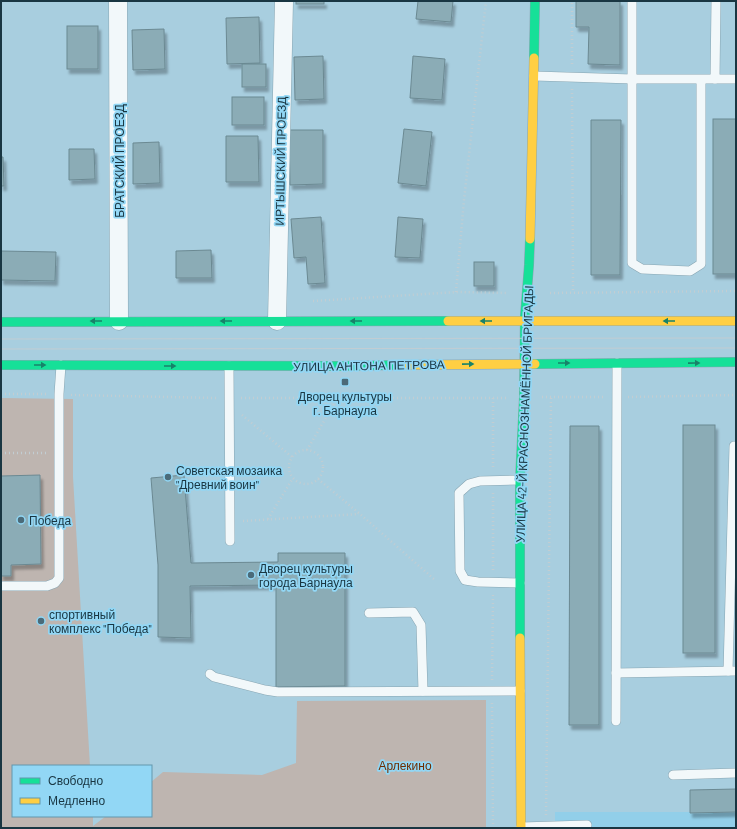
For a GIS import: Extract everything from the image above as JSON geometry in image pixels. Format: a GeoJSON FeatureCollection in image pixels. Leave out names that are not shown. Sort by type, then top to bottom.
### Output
{"type":"FeatureCollection","features":[{"type":"Feature","properties":{"kind":"main road","name":"УЛИЦА 42-Й КРАСНОЗНАМЁННОЙ БРИГАДЫ"},"geometry":{"type":"LineString","coordinates":[[521,827],[520,480],[525,364],[525,321],[529,265],[535,1]]}},
{"type":"Feature","properties":{"kind":"main road"},"geometry":{"type":"LineString","coordinates":[[1,322],[736,321]]}},
{"type":"Feature","properties":{"kind":"main road","name":"УЛИЦА АНТОНА ПЕТРОВА"},"geometry":{"type":"LineString","coordinates":[[1,365],[342,366],[736,362]]}},
{"type":"Feature","properties":{"kind":"street","name":"БРАТСКИЙ ПРОЕЗД"},"geometry":{"type":"LineString","coordinates":[[118,1],[119,322]]}},
{"type":"Feature","properties":{"kind":"street","name":"ИРТЫШСКИЙ ПРОЕЗД"},"geometry":{"type":"LineString","coordinates":[[276,321],[284,1]]}},
{"type":"Feature","properties":{"kind":"lane"},"geometry":{"type":"LineString","coordinates":[[632,1],[632,263],[642,269],[690,271],[701,264],[701,80]]}},
{"type":"Feature","properties":{"kind":"lane"},"geometry":{"type":"LineString","coordinates":[[715,79],[716,1]]}},
{"type":"Feature","properties":{"kind":"lane"},"geometry":{"type":"LineString","coordinates":[[534,76],[633,79],[736,79]]}},
{"type":"Feature","properties":{"kind":"lane"},"geometry":{"type":"LineString","coordinates":[[616,721],[617,363]]}},
{"type":"Feature","properties":{"kind":"lane"},"geometry":{"type":"LineString","coordinates":[[1,586],[47,586],[55,583],[59,578],[61,365]]}},
{"type":"Feature","properties":{"kind":"lane"},"geometry":{"type":"LineString","coordinates":[[229,366],[230,541]]}},
{"type":"Feature","properties":{"kind":"lane"},"geometry":{"type":"LineString","coordinates":[[616,673],[732,671],[734,446]]}},
{"type":"Feature","properties":{"kind":"lane"},"geometry":{"type":"LineString","coordinates":[[520,480],[480,481],[469,484],[459,493],[460,571],[465,580],[478,582],[520,583]]}},
{"type":"Feature","properties":{"kind":"lane"},"geometry":{"type":"LineString","coordinates":[[369,613],[413,612],[421,625],[423,691]]}},
{"type":"Feature","properties":{"kind":"lane"},"geometry":{"type":"LineString","coordinates":[[210,674],[214,677],[278,692],[520,691]]}},
{"type":"Feature","properties":{"kind":"lane"},"geometry":{"type":"LineString","coordinates":[[673,775],[736,774]]}},
{"type":"Feature","properties":{"kind":"lane"},"geometry":{"type":"LineString","coordinates":[[521,827],[587,825]]}},
{"type":"Feature","properties":{"kind":"path"},"geometry":{"type":"LineString","coordinates":[[486,1],[464,200],[456,292],[510,293]]}},
{"type":"Feature","properties":{"kind":"path"},"geometry":{"type":"LineString","coordinates":[[572,1],[573,293]]}},
{"type":"Feature","properties":{"kind":"path"},"geometry":{"type":"LineString","coordinates":[[550,293],[736,291]]}},
{"type":"Feature","properties":{"kind":"path"},"geometry":{"type":"LineString","coordinates":[[1,394],[60,394],[229,401],[337,398],[508,398]]}},
{"type":"Feature","properties":{"kind":"path"},"geometry":{"type":"LineString","coordinates":[[538,397],[736,395]]}},
{"type":"Feature","properties":{"kind":"path"},"geometry":{"type":"LineString","coordinates":[[546,826],[551,397]]}},
{"type":"Feature","properties":{"kind":"path"},"geometry":{"type":"LineString","coordinates":[[307,450],[337,398]]}},
{"type":"Feature","properties":{"kind":"path"},"geometry":{"type":"LineString","coordinates":[[492,828],[493,398]]}},
{"type":"Feature","properties":{"kind":"path"},"geometry":{"type":"LineString","coordinates":[[229,401],[292,457]]}},
{"type":"Feature","properties":{"kind":"path"},"geometry":{"type":"LineString","coordinates":[[301,450],[307,450],[317,454],[321,458],[323,464],[321,475],[318,479],[308,484],[297,481],[293,478],[289,468],[292,457],[296,453],[301,450]]}},
{"type":"Feature","properties":{"kind":"path"},"geometry":{"type":"LineString","coordinates":[[1,453],[60,453]]}},
{"type":"Feature","properties":{"kind":"path"},"geometry":{"type":"LineString","coordinates":[[268,519],[293,478]]}},
{"type":"Feature","properties":{"kind":"path"},"geometry":{"type":"LineString","coordinates":[[318,479],[435,580]]}},
{"type":"Feature","properties":{"kind":"path"},"geometry":{"type":"LineString","coordinates":[[230,522],[360,514]]}},
{"type":"Feature","properties":{"kind":"shaded area"},"geometry":{"type":"Polygon","coordinates":[[[555,812],[736,812],[736,828],[555,828],[555,812]]]}},
{"type":"Feature","properties":{"kind":"green space","name":"Арлекино"},"geometry":{"type":"Polygon","coordinates":[[[1,398],[73,399],[73,477],[90,765],[12,765],[12,817],[93,817],[93,826],[105,817],[152,817],[152,781],[163,772],[262,775],[296,763],[297,701],[486,700],[486,828],[1,828],[1,398]]]}},
{"type":"Feature","properties":{"kind":"building"},"geometry":{"type":"Polygon","coordinates":[[[296,1],[324,1],[324,4],[296,4],[296,1]]]}},
{"type":"Feature","properties":{"kind":"building"},"geometry":{"type":"Polygon","coordinates":[[[418,1],[453,1],[451,22],[416,19],[418,1]]]}},
{"type":"Feature","properties":{"kind":"building"},"geometry":{"type":"Polygon","coordinates":[[[576,1],[620,1],[620,65],[588,64],[589,27],[576,27],[576,1]]]}},
{"type":"Feature","properties":{"kind":"building"},"geometry":{"type":"Polygon","coordinates":[[[259,17],[260,63],[227,64],[226,18],[259,17]]]}},
{"type":"Feature","properties":{"kind":"building"},"geometry":{"type":"Polygon","coordinates":[[[67,26],[98,26],[98,69],[67,69],[67,26]]]}},
{"type":"Feature","properties":{"kind":"building"},"geometry":{"type":"Polygon","coordinates":[[[164,29],[165,69],[133,70],[132,30],[164,29]]]}},
{"type":"Feature","properties":{"kind":"building"},"geometry":{"type":"Polygon","coordinates":[[[323,56],[324,99],[295,100],[294,57],[323,56]]]}},
{"type":"Feature","properties":{"kind":"building"},"geometry":{"type":"Polygon","coordinates":[[[413,56],[445,59],[442,100],[410,98],[413,56]]]}},
{"type":"Feature","properties":{"kind":"building"},"geometry":{"type":"Polygon","coordinates":[[[242,64],[266,64],[266,87],[242,87],[242,64]]]}},
{"type":"Feature","properties":{"kind":"building"},"geometry":{"type":"Polygon","coordinates":[[[232,97],[264,97],[264,125],[232,125],[232,97]]]}},
{"type":"Feature","properties":{"kind":"building"},"geometry":{"type":"Polygon","coordinates":[[[713,119],[736,119],[736,274],[713,274],[713,119]]]}},
{"type":"Feature","properties":{"kind":"building"},"geometry":{"type":"Polygon","coordinates":[[[591,120],[621,120],[620,275],[591,275],[591,120]]]}},
{"type":"Feature","properties":{"kind":"building"},"geometry":{"type":"Polygon","coordinates":[[[404,129],[432,132],[426,186],[398,183],[404,129]]]}},
{"type":"Feature","properties":{"kind":"building"},"geometry":{"type":"Polygon","coordinates":[[[289,130],[323,130],[323,184],[290,185],[289,130]]]}},
{"type":"Feature","properties":{"kind":"building"},"geometry":{"type":"Polygon","coordinates":[[[226,136],[258,136],[259,182],[226,182],[226,136]]]}},
{"type":"Feature","properties":{"kind":"building"},"geometry":{"type":"Polygon","coordinates":[[[159,142],[160,183],[133,184],[133,143],[159,142]]]}},
{"type":"Feature","properties":{"kind":"building"},"geometry":{"type":"Polygon","coordinates":[[[69,149],[94,149],[95,179],[69,180],[69,149]]]}},
{"type":"Feature","properties":{"kind":"building"},"geometry":{"type":"Polygon","coordinates":[[[1,157],[3,157],[4,186],[1,186],[1,157]]]}},
{"type":"Feature","properties":{"kind":"building"},"geometry":{"type":"Polygon","coordinates":[[[321,217],[325,283],[308,284],[306,257],[294,258],[291,219],[321,217]]]}},
{"type":"Feature","properties":{"kind":"building"},"geometry":{"type":"Polygon","coordinates":[[[398,217],[423,219],[420,258],[395,257],[398,217]]]}},
{"type":"Feature","properties":{"kind":"building"},"geometry":{"type":"Polygon","coordinates":[[[211,250],[212,278],[176,278],[176,251],[211,250]]]}},
{"type":"Feature","properties":{"kind":"building"},"geometry":{"type":"Polygon","coordinates":[[[1,251],[56,252],[55,281],[1,280],[1,251]]]}},
{"type":"Feature","properties":{"kind":"building"},"geometry":{"type":"Polygon","coordinates":[[[474,262],[494,262],[494,286],[474,286],[474,262]]]}},
{"type":"Feature","properties":{"kind":"building"},"geometry":{"type":"Polygon","coordinates":[[[683,425],[715,425],[715,653],[683,653],[683,425]]]}},
{"type":"Feature","properties":{"kind":"building"},"geometry":{"type":"Polygon","coordinates":[[[570,426],[599,426],[599,725],[569,725],[570,426]]]}},
{"type":"Feature","properties":{"kind":"building","name":"Победа"},"geometry":{"type":"Polygon","coordinates":[[[40,475],[41,564],[11,565],[11,576],[1,576],[1,476],[40,475]]]}},
{"type":"Feature","properties":{"kind":"building","name":"Дворец культуры города Барнаула"},"geometry":{"type":"Polygon","coordinates":[[[184,475],[191,563],[278,562],[278,553],[345,553],[345,686],[276,687],[276,585],[190,586],[191,638],[158,637],[158,565],[151,478],[184,475]]]}},
{"type":"Feature","properties":{"kind":"building"},"geometry":{"type":"Polygon","coordinates":[[[736,789],[736,812],[690,813],[690,790],[736,789]]]}},
{"type":"Feature","properties":{"kind":"tram line"},"geometry":{"type":"LineString","coordinates":[[1,339],[736,338]]}},
{"type":"Feature","properties":{"kind":"tram line"},"geometry":{"type":"LineString","coordinates":[[1,349],[736,348]]}},
{"type":"Feature","properties":{"kind":"traffic: fast"},"geometry":{"type":"LineString","coordinates":[[534,58],[535,1]]}},
{"type":"Feature","properties":{"kind":"traffic: fast"},"geometry":{"type":"LineString","coordinates":[[520,638],[520,479],[524,397],[525,316],[530,239]]}},
{"type":"Feature","properties":{"kind":"traffic: fast"},"geometry":{"type":"LineString","coordinates":[[1,322],[448,321]]}},
{"type":"Feature","properties":{"kind":"traffic: fast"},"geometry":{"type":"LineString","coordinates":[[535,364],[736,362]]}},
{"type":"Feature","properties":{"kind":"traffic: fast"},"geometry":{"type":"LineString","coordinates":[[1,365],[399,365]]}},
{"type":"Feature","properties":{"kind":"traffic: slow"},"geometry":{"type":"LineString","coordinates":[[530,239],[534,58]]}},
{"type":"Feature","properties":{"kind":"traffic: slow"},"geometry":{"type":"LineString","coordinates":[[448,321],[736,321]]}},
{"type":"Feature","properties":{"kind":"traffic: slow"},"geometry":{"type":"LineString","coordinates":[[399,365],[535,364]]}},
{"type":"Feature","properties":{"kind":"traffic: slow"},"geometry":{"type":"LineString","coordinates":[[520,638],[521,828]]}},
{"type":"Feature","properties":{"kind":"place","name":"Дворец культуры г. Барнаула"},"geometry":{"type":"Point","coordinates":[345,382]}},
{"type":"Feature","properties":{"kind":"place","name":"Советская мозаика \"Древний воин\""},"geometry":{"type":"Point","coordinates":[168,477]}},
{"type":"Feature","properties":{"kind":"place","name":"Победа"},"geometry":{"type":"Point","coordinates":[21,520]}},
{"type":"Feature","properties":{"kind":"place","name":"Дворец культуры города Барнаула"},"geometry":{"type":"Point","coordinates":[251,575]}},
{"type":"Feature","properties":{"kind":"place","name":"спортивный комплекс \"Победа\""},"geometry":{"type":"Point","coordinates":[41,621]}}]}
